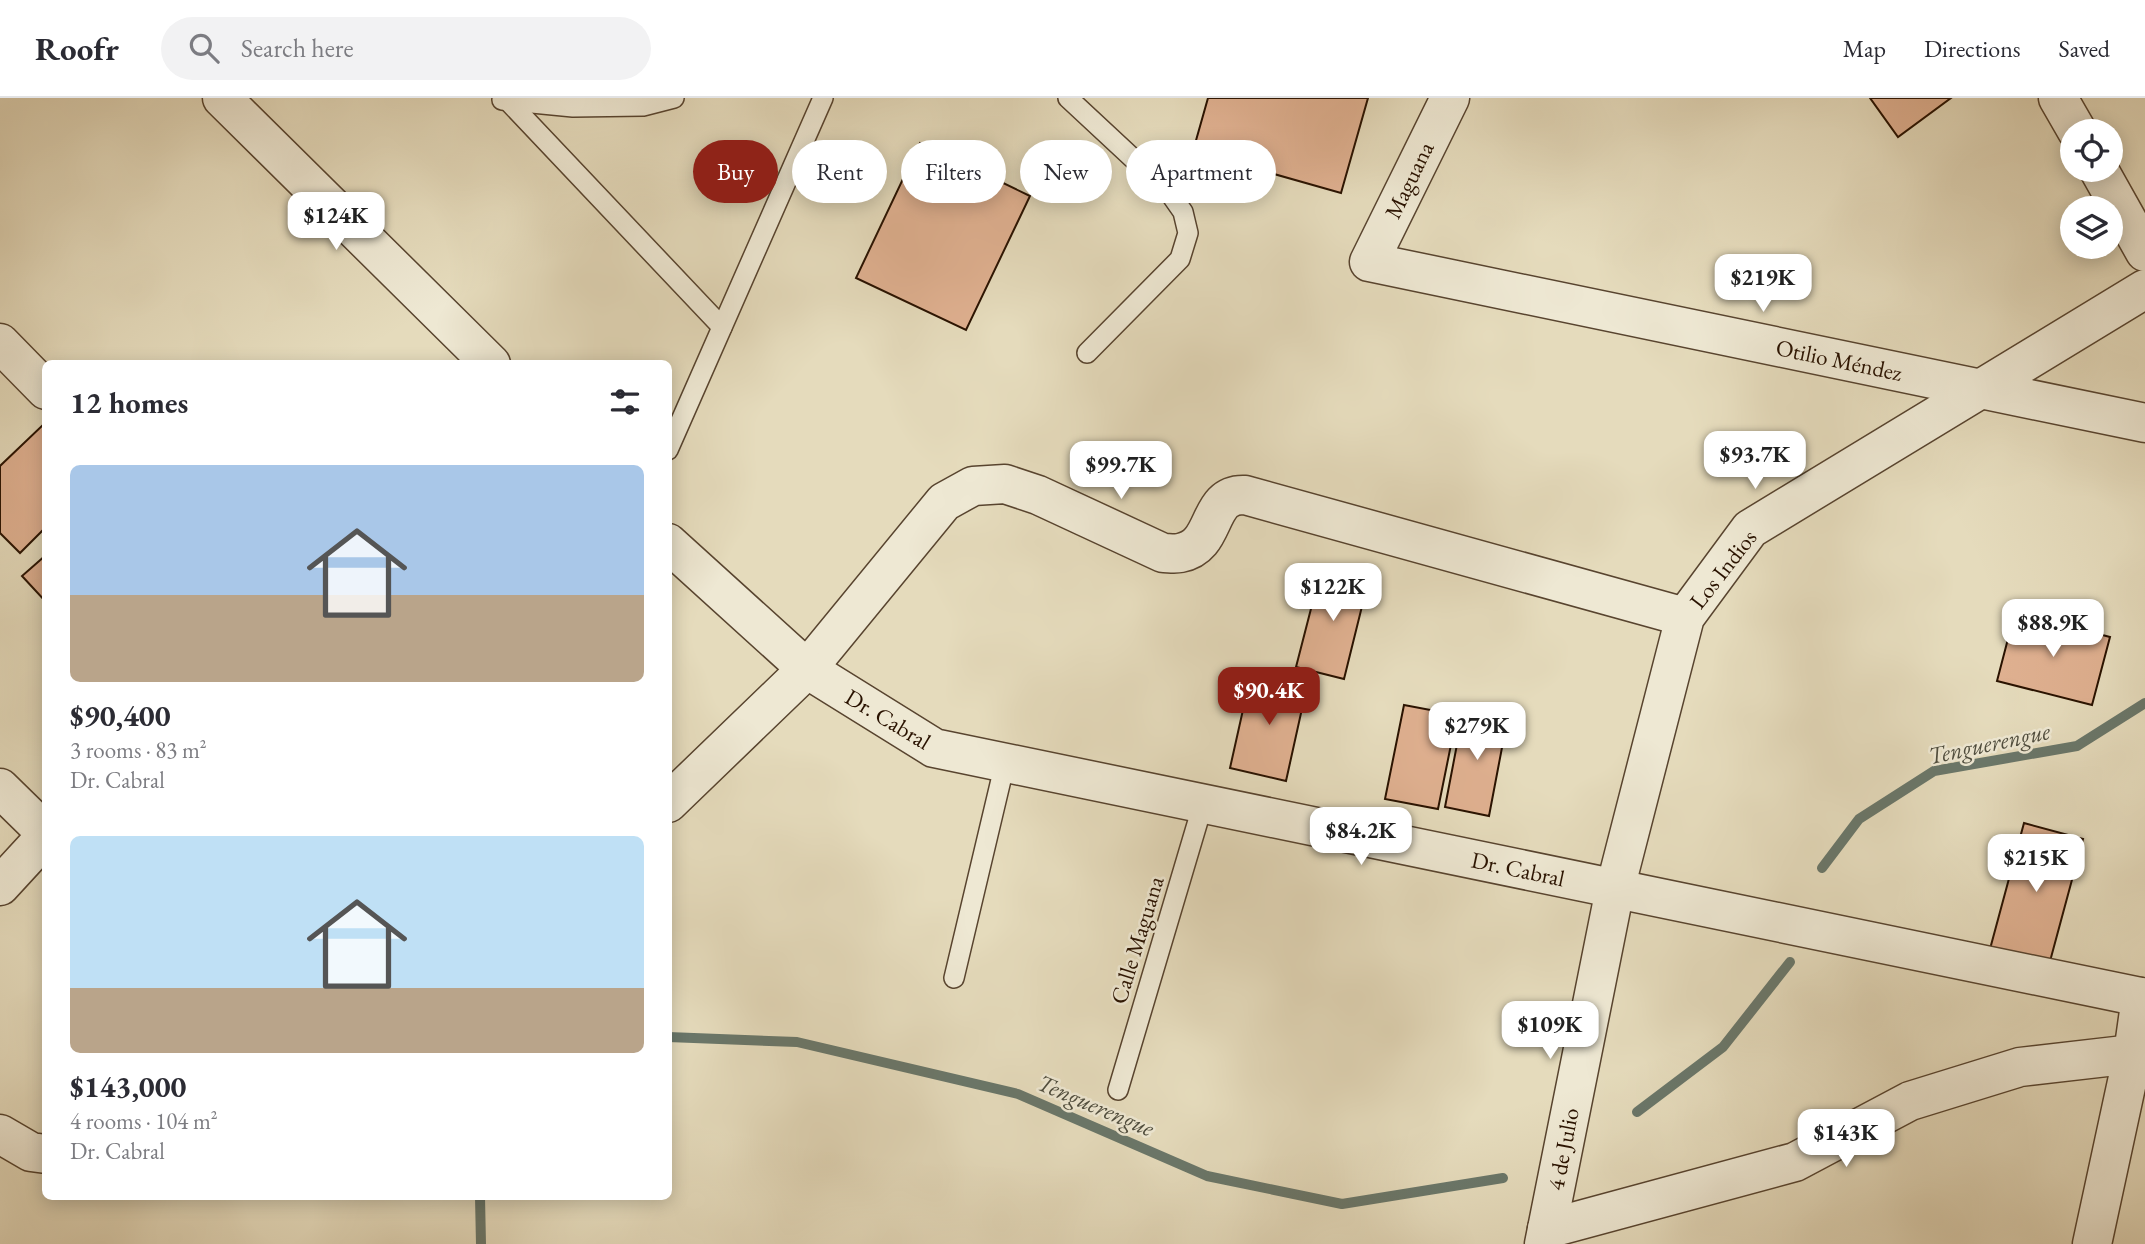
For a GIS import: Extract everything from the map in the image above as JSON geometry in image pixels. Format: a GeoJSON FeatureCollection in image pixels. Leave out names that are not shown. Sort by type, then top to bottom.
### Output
{"type":"FeatureCollection","features":[{"type":"Feature","properties":{"kind":"street"},"geometry":{"type":"LineString","coordinates":[[222,98],[487,360]]}},
{"type":"Feature","properties":{"kind":"street","name":"Maguana"},"geometry":{"type":"LineString","coordinates":[[1368,262],[1450,98]]}},
{"type":"Feature","properties":{"kind":"street"},"geometry":{"type":"LineString","coordinates":[[2058,98],[2070,119]]}},
{"type":"Feature","properties":{"kind":"street"},"geometry":{"type":"LineString","coordinates":[[2106,182],[2145,252]]}},
{"type":"Feature","properties":{"kind":"street","name":"Otilio Méndez"},"geometry":{"type":"LineString","coordinates":[[1368,262],[2145,423]]}},
{"type":"Feature","properties":{"kind":"street","name":"Los Indios"},"geometry":{"type":"LineString","coordinates":[[1615,889],[1685,617],[1750,529],[2145,289]]}},
{"type":"Feature","properties":{"kind":"street"},"geometry":{"type":"LineString","coordinates":[[0,343],[42,386]]}},
{"type":"Feature","properties":{"kind":"street"},"geometry":{"type":"LineString","coordinates":[[672,799],[807,669],[944,502],[973,486],[1005,484],[1038,495],[1163,553],[1180,554],[1196,546],[1208,533],[1223,500],[1234,495],[1245,495],[1685,617]]}},
{"type":"Feature","properties":{"kind":"street","name":"Dr. Cabral"},"geometry":{"type":"LineString","coordinates":[[672,547],[807,669],[934,748],[2143,998]]}},
{"type":"Feature","properties":{"kind":"street"},"geometry":{"type":"LineString","coordinates":[[0,788],[42,830]]}},
{"type":"Feature","properties":{"kind":"street"},"geometry":{"type":"LineString","coordinates":[[0,886],[42,839]]}},
{"type":"Feature","properties":{"kind":"street","name":"4 de Julio"},"geometry":{"type":"LineString","coordinates":[[1545,1237],[1615,889]]}},
{"type":"Feature","properties":{"kind":"street"},"geometry":{"type":"LineString","coordinates":[[2092,1244],[2143,998]]}},
{"type":"Feature","properties":{"kind":"street"},"geometry":{"type":"LineString","coordinates":[[1545,1237],[1795,1162],[1910,1101],[2020,1067],[2133,1054]]}},
{"type":"Feature","properties":{"kind":"street"},"geometry":{"type":"LineString","coordinates":[[0,1134],[32,1152],[42,1153]]}},
{"type":"Feature","properties":{"kind":"lane"},"geometry":{"type":"LineString","coordinates":[[501,99],[596,107],[643,106],[674,98]]}},
{"type":"Feature","properties":{"kind":"lane"},"geometry":{"type":"LineString","coordinates":[[672,441],[822,98]]}},
{"type":"Feature","properties":{"kind":"lane"},"geometry":{"type":"LineString","coordinates":[[1068,98],[1169,192],[1183,212],[1188,233],[1180,259],[1087,353]]}},
{"type":"Feature","properties":{"kind":"lane"},"geometry":{"type":"LineString","coordinates":[[501,99],[722,327]]}},
{"type":"Feature","properties":{"kind":"lane"},"geometry":{"type":"LineString","coordinates":[[954,978],[1004,763]]}},
{"type":"Feature","properties":{"kind":"lane","name":"Calle Maguana"},"geometry":{"type":"LineString","coordinates":[[1118,1090],[1203,804]]}},
{"type":"Feature","properties":{"kind":"building"},"geometry":{"type":"Polygon","coordinates":[[[1208,98],[1368,98],[1341,193],[1276,175],[1276,140],[1196,140],[1208,98]]]}},
{"type":"Feature","properties":{"kind":"building"},"geometry":{"type":"Polygon","coordinates":[[[1870,98],[1951,98],[1898,137],[1870,98]]]}},
{"type":"Feature","properties":{"kind":"building"},"geometry":{"type":"Polygon","coordinates":[[[901,183],[901,203],[1006,203],[1006,184],[1020,191],[1020,203],[1027,203],[966,330],[856,278],[901,183]]]}},
{"type":"Feature","properties":{"kind":"building"},"geometry":{"type":"Polygon","coordinates":[[[42,426],[42,531],[20,553],[0,533],[0,466],[42,426]]]}},
{"type":"Feature","properties":{"kind":"building"},"geometry":{"type":"Polygon","coordinates":[[[42,558],[42,598],[22,576],[42,558]]]}},
{"type":"Feature","properties":{"kind":"building"},"geometry":{"type":"Polygon","coordinates":[[[1322,566],[1369,578],[1344,679],[1296,667],[1322,566]]]}},
{"type":"Feature","properties":{"kind":"building"},"geometry":{"type":"Polygon","coordinates":[[[2015,612],[2110,637],[2092,705],[1997,681],[2015,612]]]}},
{"type":"Feature","properties":{"kind":"building"},"geometry":{"type":"Polygon","coordinates":[[[1251,674],[1307,686],[1286,781],[1230,768],[1251,674]]]}},
{"type":"Feature","properties":{"kind":"building"},"geometry":{"type":"Polygon","coordinates":[[[1404,705],[1457,715],[1438,809],[1385,799],[1404,705]]]}},
{"type":"Feature","properties":{"kind":"building"},"geometry":{"type":"Polygon","coordinates":[[[1464,708],[1508,716],[1489,816],[1445,807],[1464,708]]]}},
{"type":"Feature","properties":{"kind":"building"},"geometry":{"type":"Polygon","coordinates":[[[2024,823],[2083,839],[2049,965],[1990,949],[2024,823]]]}},
{"type":"Feature","properties":{"kind":"waterway","name":"Tenguerengue"},"geometry":{"type":"LineString","coordinates":[[1822,868],[1859,819],[1934,771],[2077,746],[2145,703]]}},
{"type":"Feature","properties":{"kind":"waterway","name":"Tenguerengue"},"geometry":{"type":"LineString","coordinates":[[1637,1112],[1723,1047],[1790,962]]}},
{"type":"Feature","properties":{"kind":"waterway","name":"Tenguerengue"},"geometry":{"type":"LineString","coordinates":[[672,1037],[797,1042],[1018,1094],[1207,1176],[1342,1204],[1503,1178]]}},
{"type":"Feature","properties":{"kind":"waterway","name":"Tenguerengue"},"geometry":{"type":"LineString","coordinates":[[480,1200],[481,1244]]}}]}
